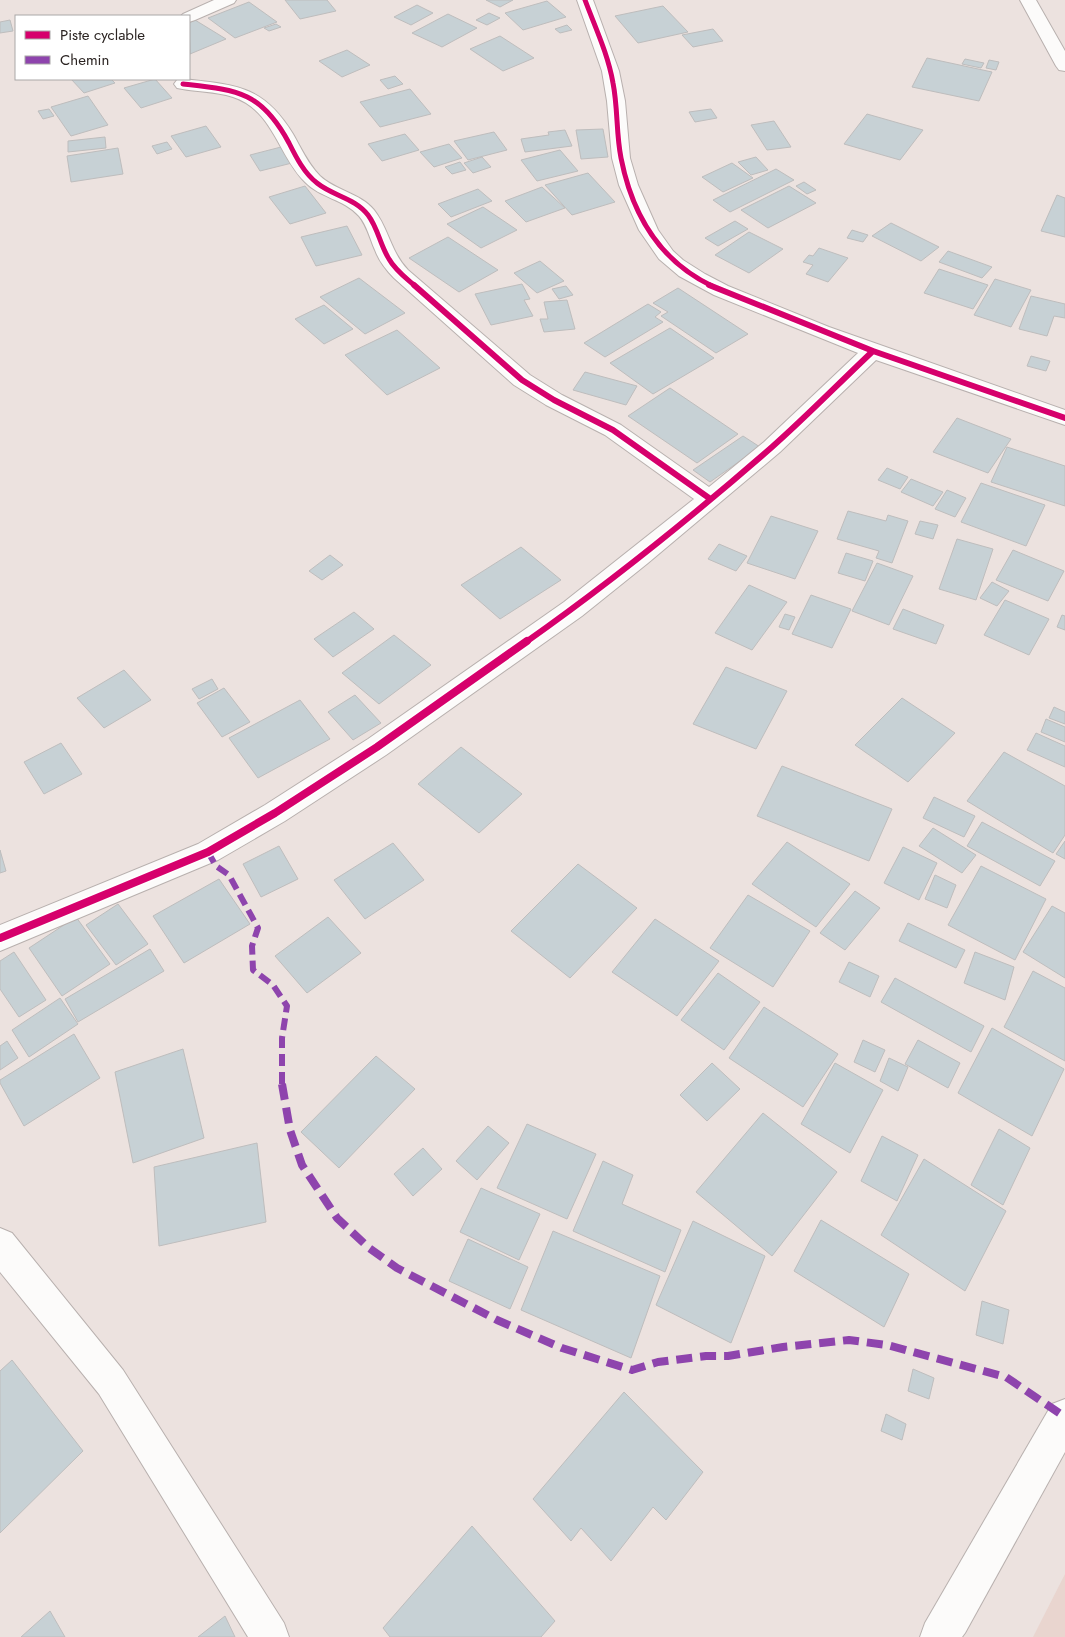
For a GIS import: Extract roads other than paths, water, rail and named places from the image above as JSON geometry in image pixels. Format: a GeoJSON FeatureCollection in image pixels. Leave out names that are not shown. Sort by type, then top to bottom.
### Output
{"type":"FeatureCollection","features":[{"type":"Feature","properties":{"kind":"street"},"geometry":{"type":"LineString","coordinates":[[190,17],[228,0]]}},
{"type":"Feature","properties":{"kind":"street"},"geometry":{"type":"LineString","coordinates":[[584,0],[606,50],[613,82],[621,157],[630,191],[660,248],[675,264],[730,296],[824,334],[1065,418]]}},
{"type":"Feature","properties":{"kind":"street"},"geometry":{"type":"LineString","coordinates":[[1028,0],[1065,66]]}},
{"type":"Feature","properties":{"kind":"street"},"geometry":{"type":"LineString","coordinates":[[182,84],[236,92],[259,101],[270,113],[310,177],[320,187],[348,198],[364,210],[373,221],[388,258],[401,274],[522,380],[554,400],[613,430],[709,498]]}},
{"type":"Feature","properties":{"kind":"street"},"geometry":{"type":"LineString","coordinates":[[0,938],[208,852],[276,813],[377,747],[573,609],[640,557],[772,447],[873,351]]}},
{"type":"Feature","properties":{"kind":"street"},"geometry":{"type":"LineString","coordinates":[[0,1245],[111,1382],[270,1637]]}},
{"type":"Feature","properties":{"kind":"street"},"geometry":{"type":"LineString","coordinates":[[938,1637],[952,1619],[1065,1418]]}}]}
